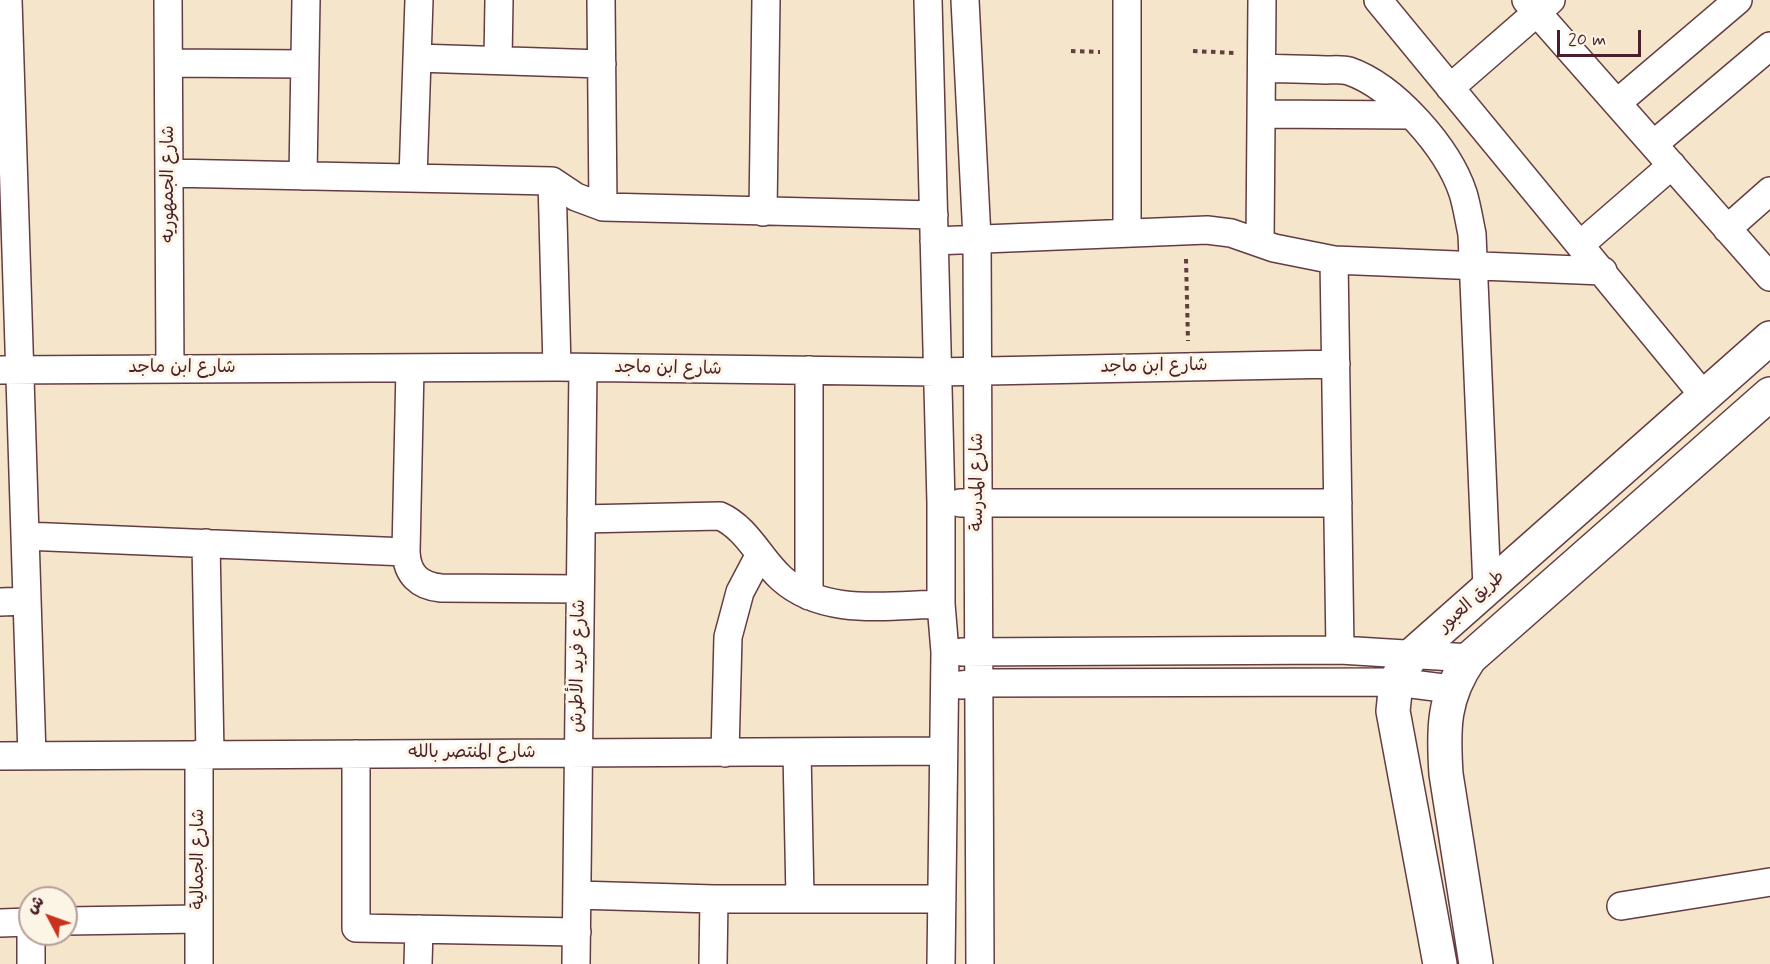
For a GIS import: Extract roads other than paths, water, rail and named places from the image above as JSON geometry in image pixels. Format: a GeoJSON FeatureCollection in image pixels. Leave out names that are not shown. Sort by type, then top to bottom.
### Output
{"type":"FeatureCollection","features":[{"type":"Feature","properties":{"kind":"street"},"geometry":{"type":"LineString","coordinates":[[8,0],[5,64],[10,370],[25,536],[32,756]]}},
{"type":"Feature","properties":{"kind":"street"},"geometry":{"type":"LineString","coordinates":[[144,0],[168,0]]}},
{"type":"Feature","properties":{"kind":"street","name":"شارع الجمهوريه"},"geometry":{"type":"LineString","coordinates":[[168,0],[170,368]]}},
{"type":"Feature","properties":{"kind":"street"},"geometry":{"type":"LineString","coordinates":[[303,176],[306,0]]}},
{"type":"Feature","properties":{"kind":"street"},"geometry":{"type":"LineString","coordinates":[[413,178],[419,0]]}},
{"type":"Feature","properties":{"kind":"street"},"geometry":{"type":"LineString","coordinates":[[498,60],[499,0]]}},
{"type":"Feature","properties":{"kind":"street"},"geometry":{"type":"LineString","coordinates":[[601,0],[603,207]]}},
{"type":"Feature","properties":{"kind":"street"},"geometry":{"type":"LineString","coordinates":[[763,212],[766,0]]}},
{"type":"Feature","properties":{"kind":"street","name":"شارع المدرسة"},"geometry":{"type":"LineString","coordinates":[[928,0],[941,503],[941,604],[945,652],[941,964]]}},
{"type":"Feature","properties":{"kind":"street","name":"شارع المدرسة"},"geometry":{"type":"LineString","coordinates":[[965,0],[977,238],[980,964]]}},
{"type":"Feature","properties":{"kind":"street"},"geometry":{"type":"LineString","coordinates":[[1127,0],[1127,233]]}},
{"type":"Feature","properties":{"kind":"street"},"geometry":{"type":"LineString","coordinates":[[1260,243],[1262,0]]}},
{"type":"Feature","properties":{"kind":"street"},"geometry":{"type":"LineString","coordinates":[[1378,0],[1704,396]]}},
{"type":"Feature","properties":{"kind":"street"},"geometry":{"type":"LineString","coordinates":[[1617,103],[1738,0]]}},
{"type":"Feature","properties":{"kind":"street"},"geometry":{"type":"LineString","coordinates":[[1450,88],[1538,4],[1617,103],[1770,278]]}},
{"type":"Feature","properties":{"kind":"street"},"geometry":{"type":"LineString","coordinates":[[1654,144],[1770,46]]}},
{"type":"Feature","properties":{"kind":"street"},"geometry":{"type":"LineString","coordinates":[[417,58],[602,64]]}},
{"type":"Feature","properties":{"kind":"street"},"geometry":{"type":"LineString","coordinates":[[1262,61],[1347,70],[1378,88],[1412,115],[1432,138],[1462,192],[1472,234],[1487,588]]}},
{"type":"Feature","properties":{"kind":"street"},"geometry":{"type":"LineString","coordinates":[[169,63],[305,64]]}},
{"type":"Feature","properties":{"kind":"street"},"geometry":{"type":"LineString","coordinates":[[1262,114],[1412,115]]}},
{"type":"Feature","properties":{"kind":"street"},"geometry":{"type":"LineString","coordinates":[[1581,244],[1672,165]]}},
{"type":"Feature","properties":{"kind":"street"},"geometry":{"type":"LineString","coordinates":[[169,173],[552,181],[576,197],[603,207],[763,212],[934,228],[977,238],[1186,231],[1231,232],[1274,248],[1334,260],[1603,271]]}},
{"type":"Feature","properties":{"kind":"street","name":"شارع فريد الأطرش"},"geometry":{"type":"LineString","coordinates":[[552,181],[570,368],[581,519],[576,964]]}},
{"type":"Feature","properties":{"kind":"street"},"geometry":{"type":"LineString","coordinates":[[1727,229],[1770,191]]}},
{"type":"Feature","properties":{"kind":"street"},"geometry":{"type":"LineString","coordinates":[[1334,260],[1340,650]]}},
{"type":"Feature","properties":{"kind":"street","name":"طريق العبور"},"geometry":{"type":"LineString","coordinates":[[1440,964],[1393,711],[1396,682],[1401,671],[1413,654],[1770,339]]}},
{"type":"Feature","properties":{"kind":"street","name":"شارع ابن ماجد"},"geometry":{"type":"LineString","coordinates":[[10,370],[570,368],[937,372],[1336,364]]}},
{"type":"Feature","properties":{"kind":"street"},"geometry":{"type":"LineString","coordinates":[[410,368],[406,552],[411,574],[419,582],[430,587],[580,589]]}},
{"type":"Feature","properties":{"kind":"street"},"geometry":{"type":"LineString","coordinates":[[809,370],[809,596]]}},
{"type":"Feature","properties":{"kind":"street"},"geometry":{"type":"LineString","coordinates":[[1476,964],[1446,774],[1444,734],[1452,689],[1470,658],[1770,394]]}},
{"type":"Feature","properties":{"kind":"street"},"geometry":{"type":"LineString","coordinates":[[941,503],[1338,503]]}},
{"type":"Feature","properties":{"kind":"street"},"geometry":{"type":"LineString","coordinates":[[581,519],[720,516],[730,521],[744,534],[782,579],[809,596],[831,603],[854,606],[941,604]]}},
{"type":"Feature","properties":{"kind":"street"},"geometry":{"type":"LineString","coordinates":[[25,536],[406,552]]}},
{"type":"Feature","properties":{"kind":"street","name":"شارع الجمالية"},"geometry":{"type":"LineString","coordinates":[[199,964],[206,543]]}},
{"type":"Feature","properties":{"kind":"street"},"geometry":{"type":"LineString","coordinates":[[725,753],[728,637],[740,592],[760,554]]}},
{"type":"Feature","properties":{"kind":"street"},"geometry":{"type":"LineString","coordinates":[[0,602],[27,601]]}},
{"type":"Feature","properties":{"kind":"street"},"geometry":{"type":"LineString","coordinates":[[945,652],[1340,650],[1470,658]]}},
{"type":"Feature","properties":{"kind":"street"},"geometry":{"type":"LineString","coordinates":[[944,686],[979,683],[1396,682],[1452,689]]}},
{"type":"Feature","properties":{"kind":"street","name":"شارع المنتصر بالله"},"geometry":{"type":"LineString","coordinates":[[0,756],[943,751]]}},
{"type":"Feature","properties":{"kind":"street"},"geometry":{"type":"LineString","coordinates":[[797,752],[800,898]]}},
{"type":"Feature","properties":{"kind":"street"},"geometry":{"type":"LineString","coordinates":[[356,754],[356,928],[577,932]]}},
{"type":"Feature","properties":{"kind":"street"},"geometry":{"type":"LineString","coordinates":[[1621,906],[1770,882]]}},
{"type":"Feature","properties":{"kind":"street"},"geometry":{"type":"LineString","coordinates":[[577,895],[714,899],[942,899]]}},
{"type":"Feature","properties":{"kind":"street"},"geometry":{"type":"LineString","coordinates":[[713,964],[714,899]]}},
{"type":"Feature","properties":{"kind":"street"},"geometry":{"type":"LineString","coordinates":[[78,921],[199,919]]}},
{"type":"Feature","properties":{"kind":"street"},"geometry":{"type":"LineString","coordinates":[[0,922],[18,922]]}},
{"type":"Feature","properties":{"kind":"street"},"geometry":{"type":"LineString","coordinates":[[418,964],[419,929]]}},
{"type":"Feature","properties":{"kind":"street"},"geometry":{"type":"LineString","coordinates":[[31,946],[32,964]]}}]}
